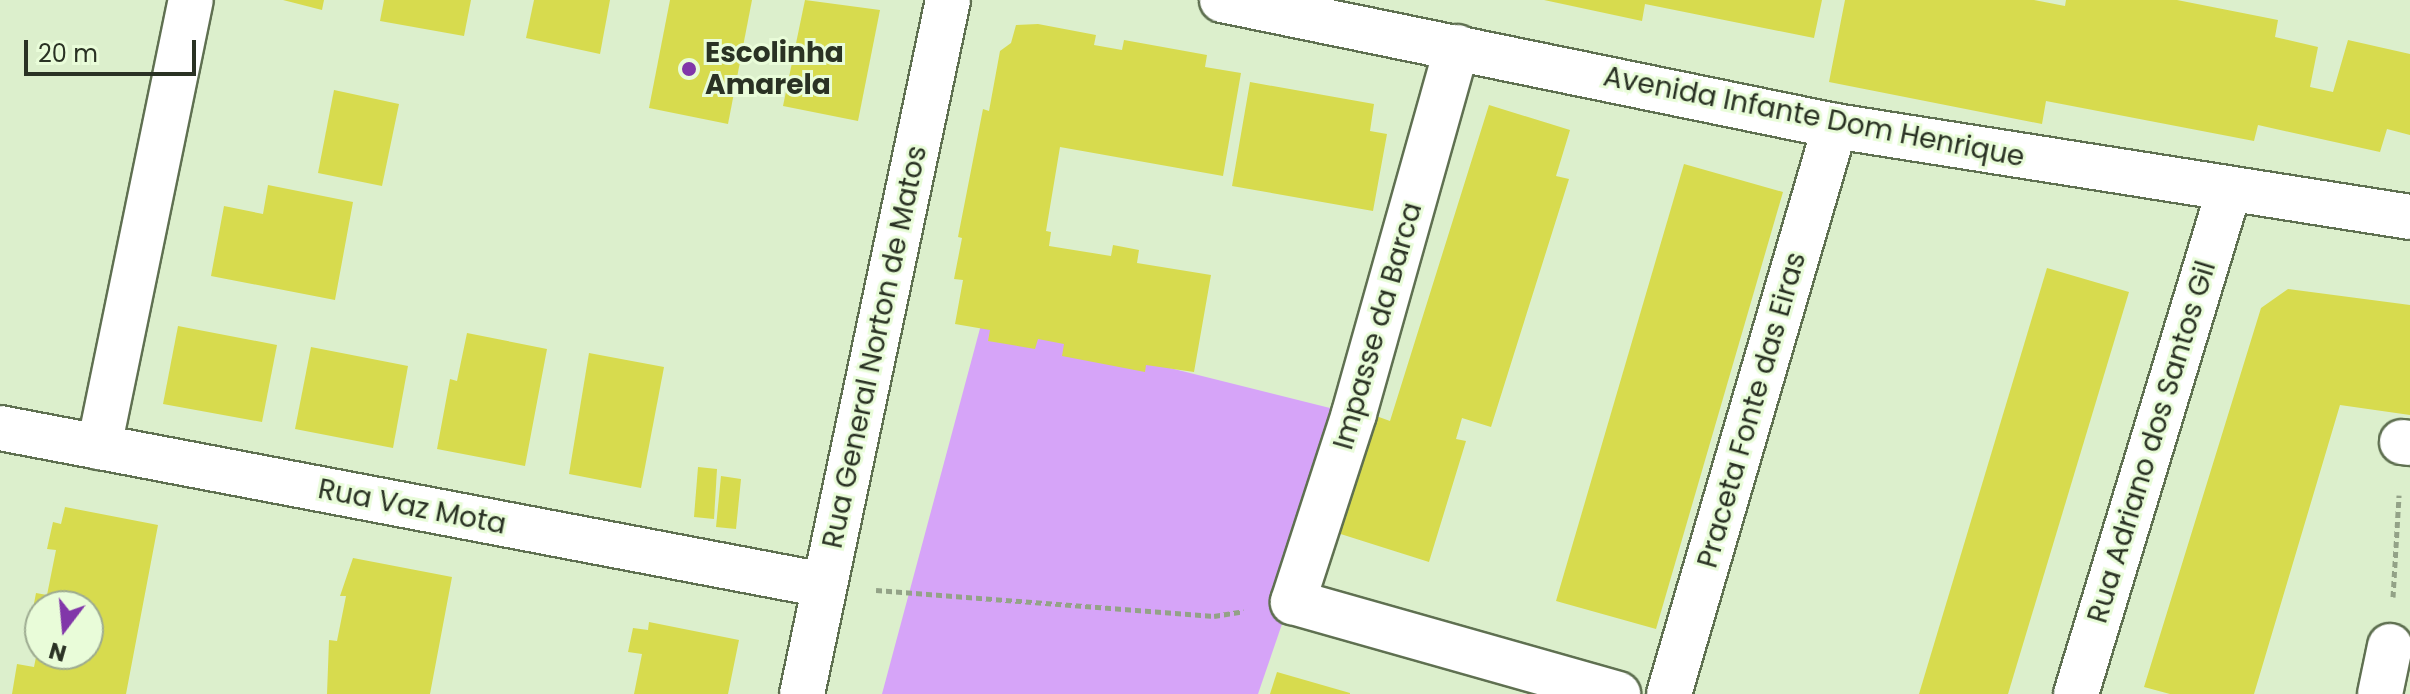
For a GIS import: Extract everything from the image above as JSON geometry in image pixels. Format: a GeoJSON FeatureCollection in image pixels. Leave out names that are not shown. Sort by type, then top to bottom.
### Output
{"type":"FeatureCollection","features":[{"type":"Feature","properties":{"kind":"street"},"geometry":{"type":"LineString","coordinates":[[99,447],[191,0]]}},
{"type":"Feature","properties":{"kind":"street","name":"Rua General Norton de Matos"},"geometry":{"type":"LineString","coordinates":[[802,694],[948,0]]}},
{"type":"Feature","properties":{"kind":"street","name":"Avenida Infante Dom Henrique"},"geometry":{"type":"LineString","coordinates":[[1222,0],[1835,126],[2410,217]]}},
{"type":"Feature","properties":{"kind":"street","name":"Impasse da Barca"},"geometry":{"type":"LineString","coordinates":[[1293,602],[1354,414],[1457,47]]}},
{"type":"Feature","properties":{"kind":"street","name":"Praceta Fonte das Eiras"},"geometry":{"type":"LineString","coordinates":[[1669,694],[1835,126]]}},
{"type":"Feature","properties":{"kind":"street","name":"Rua Adriano dos Santos Gil"},"geometry":{"type":"LineString","coordinates":[[2076,694],[2229,190]]}},
{"type":"Feature","properties":{"kind":"street","name":"Rua Vaz Mota"},"geometry":{"type":"LineString","coordinates":[[0,428],[824,585]]}},
{"type":"Feature","properties":{"kind":"street"},"geometry":{"type":"LineString","coordinates":[[1293,602],[1618,694]]}},
{"type":"Feature","properties":{"kind":"street"},"geometry":{"type":"LineString","coordinates":[[2380,694],[2390,646]]}},
{"type":"Feature","properties":{"kind":"path"},"geometry":{"type":"LineString","coordinates":[[2390,646],[2406,443]]}},
{"type":"Feature","properties":{"kind":"path"},"geometry":{"type":"LineString","coordinates":[[824,585],[1214,616],[1293,602]]}},
{"type":"Feature","properties":{"kind":"shaded area"},"geometry":{"type":"Polygon","coordinates":[[[982,321],[1354,414],[1258,694],[882,694],[982,321]]]}},
{"type":"Feature","properties":{"kind":"building"},"geometry":{"type":"Polygon","coordinates":[[[283,0],[324,0],[322,10],[283,0]]]}},
{"type":"Feature","properties":{"kind":"building"},"geometry":{"type":"Polygon","coordinates":[[[384,0],[471,0],[464,36],[380,21],[384,0]]]}},
{"type":"Feature","properties":{"kind":"building"},"geometry":{"type":"Polygon","coordinates":[[[534,0],[610,0],[600,54],[526,38],[534,0]]]}},
{"type":"Feature","properties":{"kind":"building"},"geometry":{"type":"Polygon","coordinates":[[[670,0],[752,0],[728,124],[649,108],[670,0]]]}},
{"type":"Feature","properties":{"kind":"building"},"geometry":{"type":"Polygon","coordinates":[[[805,0],[880,10],[858,121],[783,106],[805,0]]]}},
{"type":"Feature","properties":{"kind":"building"},"geometry":{"type":"Polygon","coordinates":[[[1544,0],[1822,0],[1814,38],[1645,4],[1642,21],[1544,0]]]}},
{"type":"Feature","properties":{"kind":"building"},"geometry":{"type":"Polygon","coordinates":[[[1845,0],[2034,0],[2065,6],[2066,0],[2177,0],[2278,20],[2275,37],[2318,47],[2310,87],[2333,92],[2348,40],[2410,54],[2410,135],[2387,129],[2380,152],[2258,125],[2254,141],[2046,101],[2042,124],[1829,82],[1845,0]]]}},
{"type":"Feature","properties":{"kind":"building"},"geometry":{"type":"Polygon","coordinates":[[[1038,24],[1096,35],[1094,45],[1122,50],[1124,40],[1207,55],[1205,67],[1241,73],[1223,176],[1060,147],[1046,231],[1051,232],[1049,246],[1111,256],[1113,245],[1139,250],[1137,263],[1211,275],[1194,372],[1146,365],[1145,372],[1062,356],[1064,344],[1038,339],[1035,349],[988,341],[990,330],[955,324],[963,280],[954,279],[962,238],[958,237],[983,109],[989,111],[1000,51],[1011,43],[1016,25],[1038,24]]]}},
{"type":"Feature","properties":{"kind":"building"},"geometry":{"type":"Polygon","coordinates":[[[1250,82],[1374,104],[1370,131],[1387,134],[1373,211],[1232,186],[1250,82]]]}},
{"type":"Feature","properties":{"kind":"building"},"geometry":{"type":"Polygon","coordinates":[[[334,90],[399,104],[382,186],[318,173],[334,90]]]}},
{"type":"Feature","properties":{"kind":"building"},"geometry":{"type":"Polygon","coordinates":[[[1489,105],[1570,130],[1556,176],[1569,179],[1491,427],[1462,418],[1456,439],[1466,441],[1429,562],[1328,530],[1365,412],[1390,421],[1489,105]]]}},
{"type":"Feature","properties":{"kind":"building"},"geometry":{"type":"Polygon","coordinates":[[[1684,164],[1783,192],[1656,629],[1556,601],[1684,164]]]}},
{"type":"Feature","properties":{"kind":"building"},"geometry":{"type":"Polygon","coordinates":[[[268,185],[353,202],[335,300],[211,276],[224,206],[263,214],[268,185]]]}},
{"type":"Feature","properties":{"kind":"building"},"geometry":{"type":"Polygon","coordinates":[[[2047,268],[2129,292],[2008,694],[1919,694],[2047,268]]]}},
{"type":"Feature","properties":{"kind":"building"},"geometry":{"type":"Polygon","coordinates":[[[2288,289],[2410,305],[2410,415],[2340,405],[2254,694],[2170,694],[2144,687],[2261,308],[2288,289]]]}},
{"type":"Feature","properties":{"kind":"building"},"geometry":{"type":"Polygon","coordinates":[[[178,326],[277,345],[262,422],[163,404],[178,326]]]}},
{"type":"Feature","properties":{"kind":"building"},"geometry":{"type":"Polygon","coordinates":[[[467,333],[547,349],[525,466],[437,449],[450,379],[457,381],[467,333]]]}},
{"type":"Feature","properties":{"kind":"building"},"geometry":{"type":"Polygon","coordinates":[[[311,347],[408,366],[393,448],[295,429],[311,347]]]}},
{"type":"Feature","properties":{"kind":"building"},"geometry":{"type":"Polygon","coordinates":[[[589,353],[664,367],[641,488],[569,474],[589,353]]]}},
{"type":"Feature","properties":{"kind":"building"},"geometry":{"type":"Polygon","coordinates":[[[698,467],[717,469],[714,519],[694,517],[698,467]]]}},
{"type":"Feature","properties":{"kind":"building"},"geometry":{"type":"Polygon","coordinates":[[[721,476],[741,479],[736,529],[716,527],[721,476]]]}},
{"type":"Feature","properties":{"kind":"building"},"geometry":{"type":"Polygon","coordinates":[[[65,507],[158,525],[126,694],[12,694],[17,664],[24,665],[24,670],[104,670],[104,590],[48,590],[56,550],[47,549],[53,522],[61,524],[65,507]]]}},
{"type":"Feature","properties":{"kind":"building"},"geometry":{"type":"Polygon","coordinates":[[[353,558],[452,577],[430,694],[327,694],[329,640],[337,641],[346,596],[340,596],[353,558]]]}},
{"type":"Feature","properties":{"kind":"building"},"geometry":{"type":"Polygon","coordinates":[[[649,622],[739,640],[728,694],[634,694],[642,654],[628,652],[633,628],[648,630],[649,622]]]}},
{"type":"Feature","properties":{"kind":"building"},"geometry":{"type":"Polygon","coordinates":[[[1277,672],[1350,693],[1350,694],[1270,694],[1277,672]]]}},
{"type":"Feature","properties":{"kind":"place","name":"Escolinha Amarela"},"geometry":{"type":"Point","coordinates":[689,69]}}]}
